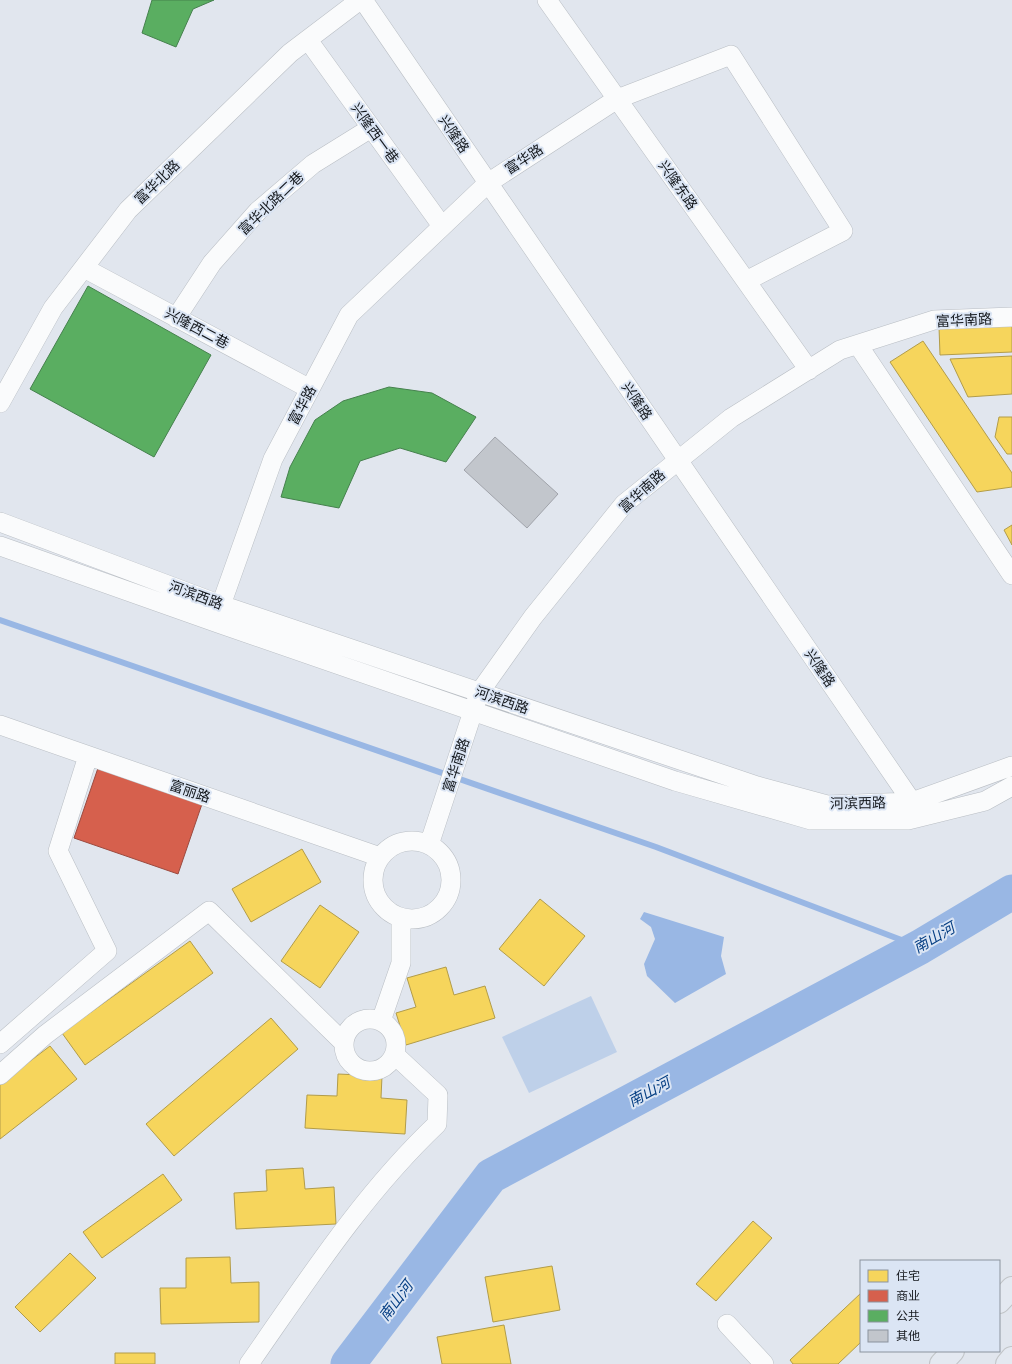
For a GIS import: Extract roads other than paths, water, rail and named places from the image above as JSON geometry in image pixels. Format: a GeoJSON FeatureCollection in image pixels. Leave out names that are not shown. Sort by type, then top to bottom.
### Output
{"type":"FeatureCollection","features":[{"type":"Feature","properties":{"kind":"main road"},"geometry":{"type":"LineString","coordinates":[[1000,1301],[1012,1288]]}},
{"type":"Feature","properties":{"kind":"main road"},"geometry":{"type":"LineString","coordinates":[[941,1364],[952,1352]]}},
{"type":"Feature","properties":{"kind":"main road"},"geometry":{"type":"LineString","coordinates":[[1007,1364],[1012,1358]]}},
{"type":"Feature","properties":{"kind":"street","name":"富华北路"},"geometry":{"type":"LineString","coordinates":[[0,403],[53,308],[128,210],[290,53],[362,0]]}},
{"type":"Feature","properties":{"kind":"street","name":"兴隆路"},"geometry":{"type":"LineString","coordinates":[[362,0],[912,802]]}},
{"type":"Feature","properties":{"kind":"street","name":"兴隆东路"},"geometry":{"type":"LineString","coordinates":[[547,0],[809,370]]}},
{"type":"Feature","properties":{"kind":"street","name":"兴隆西一巷"},"geometry":{"type":"LineString","coordinates":[[308,40],[442,226]]}},
{"type":"Feature","properties":{"kind":"street","name":"富华路"},"geometry":{"type":"LineString","coordinates":[[221,605],[273,459],[349,315],[488,182],[616,99],[731,55],[844,232],[746,281]]}},
{"type":"Feature","properties":{"kind":"street","name":"富华北路二巷"},"geometry":{"type":"LineString","coordinates":[[176,318],[212,264],[258,211],[312,164],[371,128]]}},
{"type":"Feature","properties":{"kind":"street","name":"兴隆西二巷"},"geometry":{"type":"LineString","coordinates":[[84,268],[310,389]]}},
{"type":"Feature","properties":{"kind":"street","name":"富华南路"},"geometry":{"type":"LineString","coordinates":[[429,845],[479,693],[533,617],[624,504],[731,418],[840,350],[934,320],[1012,317]]}},
{"type":"Feature","properties":{"kind":"street"},"geometry":{"type":"LineString","coordinates":[[858,345],[1012,575]]}},
{"type":"Feature","properties":{"kind":"street","name":"河滨西路"},"geometry":{"type":"LineString","coordinates":[[0,522],[221,605],[757,786],[828,805],[912,802],[1012,766]]}},
{"type":"Feature","properties":{"kind":"street","name":"河滨西路"},"geometry":{"type":"LineString","coordinates":[[0,546],[675,781],[812,820],[908,820],[985,801],[1012,786]]}},
{"type":"Feature","properties":{"kind":"street","name":"富丽路"},"geometry":{"type":"LineString","coordinates":[[0,726],[380,857]]}},
{"type":"Feature","properties":{"kind":"street"},"geometry":{"type":"LineString","coordinates":[[0,1044],[107,951],[58,851],[88,756]]}},
{"type":"Feature","properties":{"kind":"street"},"geometry":{"type":"LineString","coordinates":[[416,841],[429,845],[440,853],[449,868],[451,877],[450,891],[439,908],[434,912],[422,918],[401,918],[384,907],[374,891],[374,872],[380,857],[386,850],[398,843],[416,841]]}},
{"type":"Feature","properties":{"kind":"street"},"geometry":{"type":"LineString","coordinates":[[0,1075],[45,1035],[209,911],[343,1042]]}},
{"type":"Feature","properties":{"kind":"street"},"geometry":{"type":"LineString","coordinates":[[381,1021],[401,963],[401,918]]}},
{"type":"Feature","properties":{"kind":"street"},"geometry":{"type":"LineString","coordinates":[[372,1018],[381,1021],[390,1027],[395,1035],[397,1046],[395,1055],[386,1066],[379,1070],[364,1071],[349,1062],[345,1054],[343,1042],[349,1029],[359,1021],[372,1018]]}},
{"type":"Feature","properties":{"kind":"street"},"geometry":{"type":"LineString","coordinates":[[249,1364],[348,1224],[416,1144],[437,1124],[438,1095],[395,1055]]}},
{"type":"Feature","properties":{"kind":"street"},"geometry":{"type":"LineString","coordinates":[[727,1324],[764,1364]]}},
{"type":"Feature","properties":{"kind":"water"},"geometry":{"type":"Polygon","coordinates":[[[644,912],[724,937],[721,956],[726,974],[675,1003],[647,976],[644,964],[655,939],[651,927],[640,919],[644,912]]]}},
{"type":"Feature","properties":{"kind":"waterway"},"geometry":{"type":"LineString","coordinates":[[0,620],[656,847],[920,947]]}},
{"type":"Feature","properties":{"kind":"waterway","name":"南山河"},"geometry":{"type":"LineString","coordinates":[[348,1364],[491,1176],[920,947],[1012,892]]}}]}
